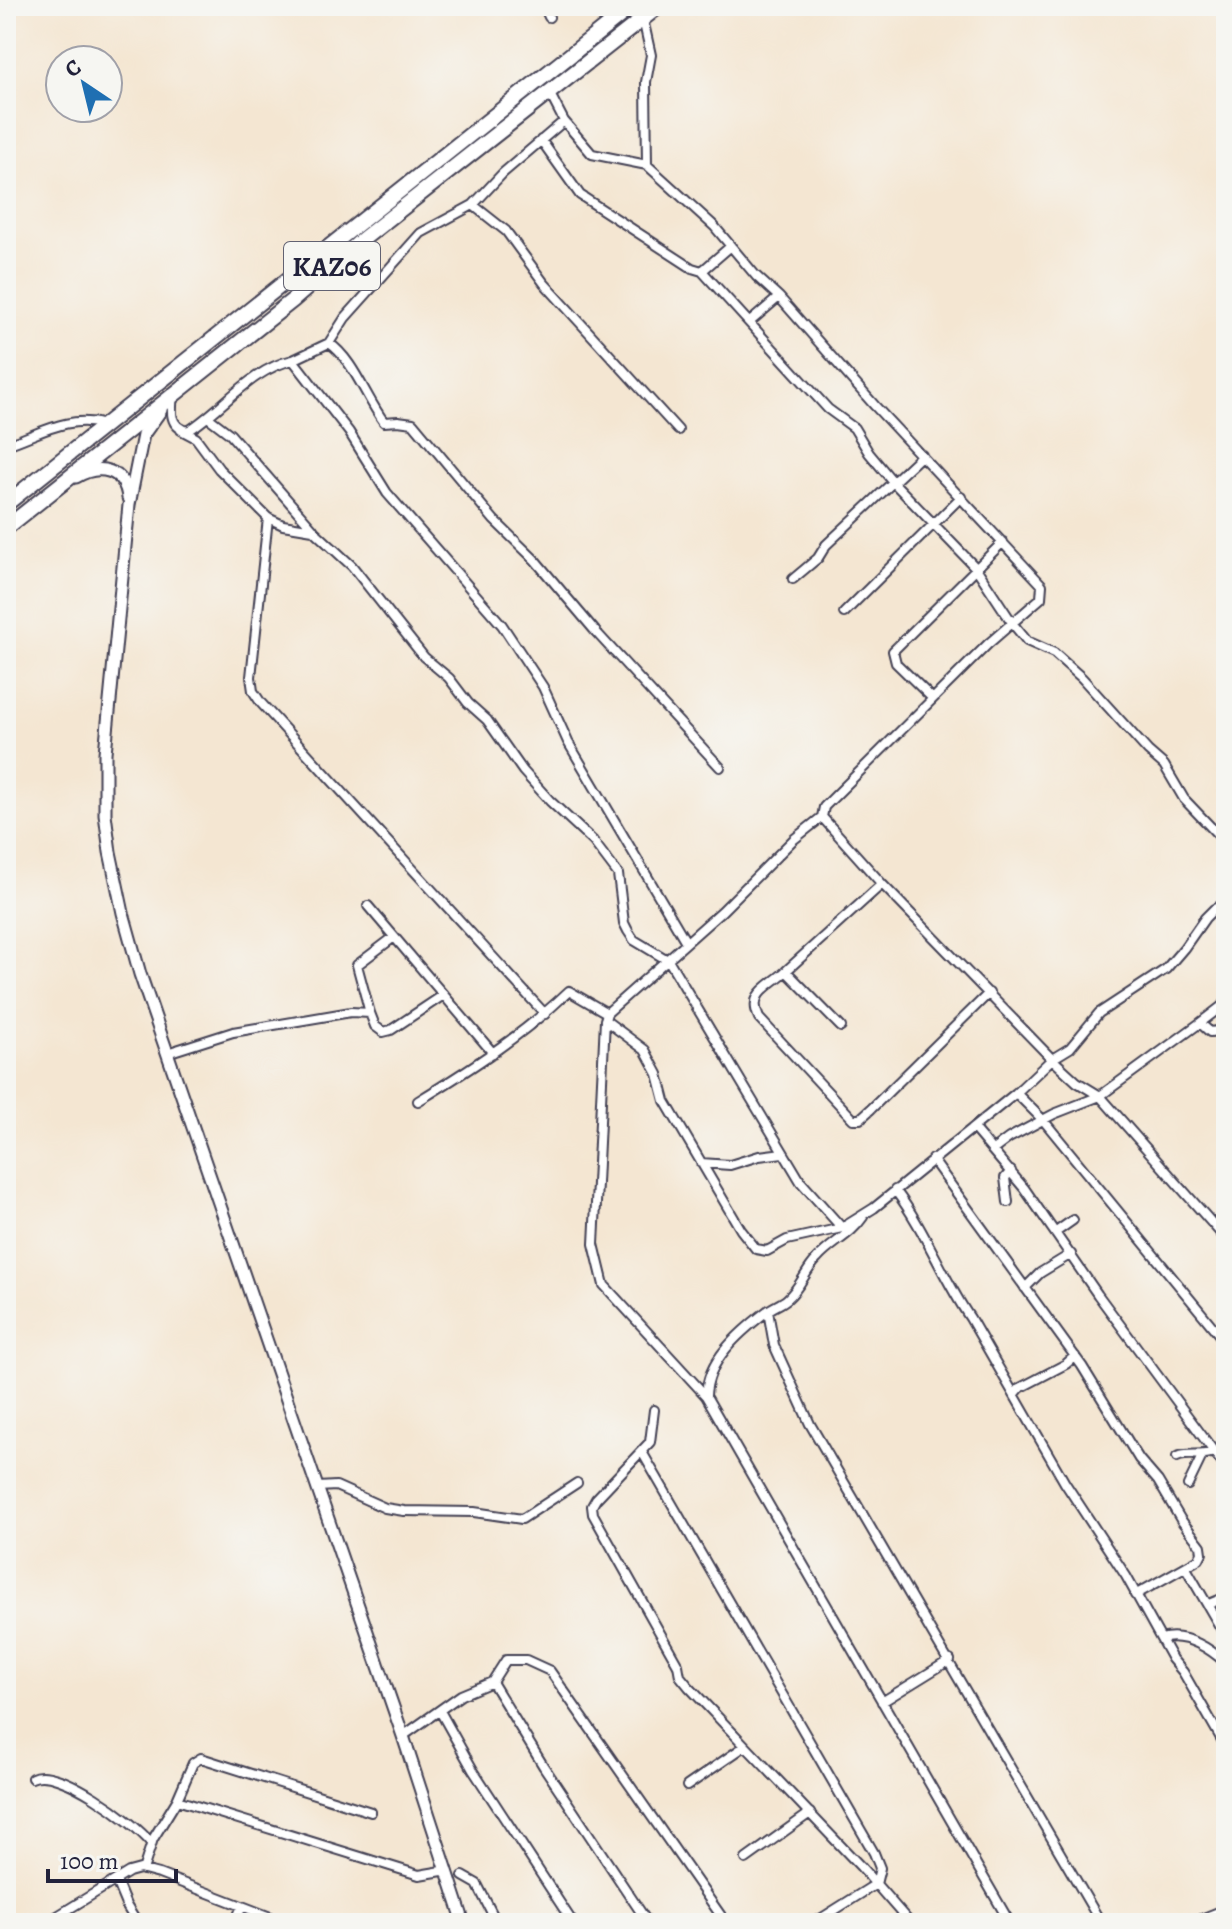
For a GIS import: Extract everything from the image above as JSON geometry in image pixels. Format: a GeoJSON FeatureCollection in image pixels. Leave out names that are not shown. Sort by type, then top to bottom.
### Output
{"type":"FeatureCollection","features":[{"type":"Feature","properties":{"kind":"highway","name":"KАZ06"},"geometry":{"type":"LineString","coordinates":[[6,504],[632,6]]}},
{"type":"Feature","properties":{"kind":"highway","name":"KАZ06"},"geometry":{"type":"LineString","coordinates":[[6,528],[293,300],[363,239],[659,6]]}},
{"type":"Feature","properties":{"kind":"main road"},"geometry":{"type":"LineString","coordinates":[[173,395],[143,435],[129,505],[110,687],[105,814],[123,913],[167,1053],[318,1487],[464,1923]]}},
{"type":"Feature","properties":{"kind":"main road"},"geometry":{"type":"LineString","coordinates":[[49,494],[82,474],[109,470],[121,478],[127,489],[129,505]]}},
{"type":"Feature","properties":{"kind":"street"},"geometry":{"type":"LineString","coordinates":[[544,6],[549,17]]}},
{"type":"Feature","properties":{"kind":"street"},"geometry":{"type":"LineString","coordinates":[[643,19],[651,55],[646,82],[647,165]]}},
{"type":"Feature","properties":{"kind":"street"},"geometry":{"type":"LineString","coordinates":[[550,94],[564,121],[592,154],[647,165],[714,226],[756,276],[779,297],[1042,585],[1041,598],[932,698],[824,807],[822,817],[793,840],[669,961],[606,1016],[594,1244],[604,1285],[706,1396],[1010,1923]]}},
{"type":"Feature","properties":{"kind":"street"},"geometry":{"type":"LineString","coordinates":[[181,430],[188,431],[209,418],[256,377],[329,343],[345,318],[421,233],[473,205],[503,173],[564,121]]}},
{"type":"Feature","properties":{"kind":"street"},"geometry":{"type":"LineString","coordinates":[[541,140],[580,195],[692,268],[702,271],[751,321],[828,409],[854,428],[869,453],[894,483],[976,568],[1027,641],[1054,653],[1082,678],[1164,765],[1184,799],[1226,843]]}},
{"type":"Feature","properties":{"kind":"street"},"geometry":{"type":"LineString","coordinates":[[473,205],[506,231],[544,283],[678,430]]}},
{"type":"Feature","properties":{"kind":"street"},"geometry":{"type":"LineString","coordinates":[[702,271],[731,246]]}},
{"type":"Feature","properties":{"kind":"street"},"geometry":{"type":"LineString","coordinates":[[751,321],[779,297]]}},
{"type":"Feature","properties":{"kind":"street"},"geometry":{"type":"LineString","coordinates":[[329,343],[345,356],[384,422],[413,423],[494,520],[535,560],[596,632],[720,767]]}},
{"type":"Feature","properties":{"kind":"street"},"geometry":{"type":"LineString","coordinates":[[293,360],[349,432],[387,493],[502,625],[543,687],[568,742],[686,942]]}},
{"type":"Feature","properties":{"kind":"street"},"geometry":{"type":"LineString","coordinates":[[173,395],[172,417],[181,430],[196,438],[219,469],[268,518],[283,525],[313,530]]}},
{"type":"Feature","properties":{"kind":"street"},"geometry":{"type":"LineString","coordinates":[[209,418],[230,434],[313,530],[352,566],[424,657],[449,678],[468,703],[487,720],[523,771],[593,841],[618,874],[624,923],[628,931],[634,940],[669,961],[801,1182],[842,1228]]}},
{"type":"Feature","properties":{"kind":"street"},"geometry":{"type":"LineString","coordinates":[[6,445],[61,424],[93,421],[106,425]]}},
{"type":"Feature","properties":{"kind":"street"},"geometry":{"type":"LineString","coordinates":[[793,579],[922,455]]}},
{"type":"Feature","properties":{"kind":"street"},"geometry":{"type":"LineString","coordinates":[[844,613],[961,497]]}},
{"type":"Feature","properties":{"kind":"street"},"geometry":{"type":"LineString","coordinates":[[268,518],[251,677],[253,691],[545,1014]]}},
{"type":"Feature","properties":{"kind":"street"},"geometry":{"type":"LineString","coordinates":[[932,698],[896,663],[893,651],[1003,542]]}},
{"type":"Feature","properties":{"kind":"street"},"geometry":{"type":"LineString","coordinates":[[822,817],[882,884],[1052,1059],[1077,1082],[1100,1096],[1226,1239]]}},
{"type":"Feature","properties":{"kind":"street"},"geometry":{"type":"LineString","coordinates":[[882,884],[755,998],[753,1006],[759,1018],[853,1119],[860,1119],[871,1109],[989,993]]}},
{"type":"Feature","properties":{"kind":"street"},"geometry":{"type":"LineString","coordinates":[[418,1101],[493,1053],[545,1014],[569,991],[606,1016],[645,1050],[658,1074],[665,1101],[741,1230],[756,1249],[767,1251],[799,1237],[842,1228],[865,1213],[974,1129],[1052,1059],[1070,1048],[1099,1013],[1166,969],[1205,918],[1226,903]]}},
{"type":"Feature","properties":{"kind":"street"},"geometry":{"type":"LineString","coordinates":[[368,906],[493,1053]]}},
{"type":"Feature","properties":{"kind":"street"},"geometry":{"type":"LineString","coordinates":[[394,937],[357,965],[375,1026],[383,1032],[391,1030],[442,996]]}},
{"type":"Feature","properties":{"kind":"street"},"geometry":{"type":"LineString","coordinates":[[786,971],[841,1027]]}},
{"type":"Feature","properties":{"kind":"street"},"geometry":{"type":"LineString","coordinates":[[993,1150],[1009,1138],[1068,1107],[1100,1096],[1226,1003]]}},
{"type":"Feature","properties":{"kind":"street"},"geometry":{"type":"LineString","coordinates":[[167,1053],[233,1032],[351,1012],[370,1013]]}},
{"type":"Feature","properties":{"kind":"street"},"geometry":{"type":"LineString","coordinates":[[1200,1023],[1210,1032],[1218,1031],[1226,1024]]}},
{"type":"Feature","properties":{"kind":"street"},"geometry":{"type":"LineString","coordinates":[[1016,1093],[1044,1121],[1226,1343]]}},
{"type":"Feature","properties":{"kind":"street"},"geometry":{"type":"LineString","coordinates":[[974,1129],[1011,1171],[1116,1321],[1152,1365],[1226,1468]]}},
{"type":"Feature","properties":{"kind":"street"},"geometry":{"type":"LineString","coordinates":[[701,1163],[730,1165],[783,1153]]}},
{"type":"Feature","properties":{"kind":"street"},"geometry":{"type":"LineString","coordinates":[[932,1159],[1075,1356],[1139,1459],[1158,1481],[1201,1546],[1199,1559],[1135,1595]]}},
{"type":"Feature","properties":{"kind":"street"},"geometry":{"type":"LineString","coordinates":[[1008,1202],[1005,1178],[1011,1171]]}},
{"type":"Feature","properties":{"kind":"street"},"geometry":{"type":"LineString","coordinates":[[895,1190],[1065,1483],[1099,1532],[1161,1639],[1221,1730],[1226,1747]]}},
{"type":"Feature","properties":{"kind":"street"},"geometry":{"type":"LineString","coordinates":[[706,1396],[706,1387],[717,1360],[736,1338],[793,1293],[814,1261],[851,1232],[865,1213]]}},
{"type":"Feature","properties":{"kind":"street"},"geometry":{"type":"LineString","coordinates":[[1056,1232],[1073,1220]]}},
{"type":"Feature","properties":{"kind":"street"},"geometry":{"type":"LineString","coordinates":[[1025,1288],[1040,1273],[1071,1254]]}},
{"type":"Feature","properties":{"kind":"street"},"geometry":{"type":"LineString","coordinates":[[768,1311],[774,1345],[810,1424],[1101,1923]]}},
{"type":"Feature","properties":{"kind":"street"},"geometry":{"type":"LineString","coordinates":[[1015,1394],[1075,1356]]}},
{"type":"Feature","properties":{"kind":"street"},"geometry":{"type":"LineString","coordinates":[[654,1410],[653,1433],[642,1452],[596,1499],[592,1506],[593,1514],[669,1648],[680,1676],[910,1923]]}},
{"type":"Feature","properties":{"kind":"street"},"geometry":{"type":"LineString","coordinates":[[642,1452],[880,1868],[876,1884],[814,1923]]}},
{"type":"Feature","properties":{"kind":"street"},"geometry":{"type":"LineString","coordinates":[[1177,1457],[1214,1452]]}},
{"type":"Feature","properties":{"kind":"street"},"geometry":{"type":"LineString","coordinates":[[1188,1485],[1202,1456]]}},
{"type":"Feature","properties":{"kind":"street"},"geometry":{"type":"LineString","coordinates":[[318,1487],[336,1486],[385,1508],[404,1511],[474,1512],[522,1519],[577,1483]]}},
{"type":"Feature","properties":{"kind":"street"},"geometry":{"type":"LineString","coordinates":[[1186,1568],[1224,1635],[1225,1662]]}},
{"type":"Feature","properties":{"kind":"street"},"geometry":{"type":"LineString","coordinates":[[1209,1604],[1226,1597]]}},
{"type":"Feature","properties":{"kind":"street"},"geometry":{"type":"LineString","coordinates":[[1161,1639],[1175,1635],[1187,1638],[1225,1662]]}},
{"type":"Feature","properties":{"kind":"street"},"geometry":{"type":"LineString","coordinates":[[403,1736],[461,1695],[492,1682],[506,1660],[526,1660],[550,1671],[726,1923]]}},
{"type":"Feature","properties":{"kind":"street"},"geometry":{"type":"LineString","coordinates":[[882,1702],[950,1660]]}},
{"type":"Feature","properties":{"kind":"street"},"geometry":{"type":"LineString","coordinates":[[492,1682],[544,1767],[648,1923]]}},
{"type":"Feature","properties":{"kind":"street"},"geometry":{"type":"LineString","coordinates":[[440,1711],[473,1770],[573,1923]]}},
{"type":"Feature","properties":{"kind":"street"},"geometry":{"type":"LineString","coordinates":[[687,1786],[745,1746]]}},
{"type":"Feature","properties":{"kind":"street"},"geometry":{"type":"LineString","coordinates":[[143,1870],[151,1843],[177,1800],[193,1763],[201,1758],[371,1812]]}},
{"type":"Feature","properties":{"kind":"street"},"geometry":{"type":"LineString","coordinates":[[32,1778],[38,1775],[56,1778],[86,1792],[151,1843]]}},
{"type":"Feature","properties":{"kind":"street"},"geometry":{"type":"LineString","coordinates":[[177,1800],[419,1875],[448,1870]]}},
{"type":"Feature","properties":{"kind":"street"},"geometry":{"type":"LineString","coordinates":[[746,1859],[810,1813]]}},
{"type":"Feature","properties":{"kind":"street"},"geometry":{"type":"LineString","coordinates":[[46,1923],[129,1872],[143,1870],[286,1923]]}},
{"type":"Feature","properties":{"kind":"street"},"geometry":{"type":"LineString","coordinates":[[463,1876],[477,1884],[497,1923]]}},
{"type":"Feature","properties":{"kind":"street"},"geometry":{"type":"LineString","coordinates":[[116,1881],[137,1923]]}},
{"type":"Feature","properties":{"kind":"street"},"geometry":{"type":"LineString","coordinates":[[215,1923],[237,1918],[242,1906]]}},
{"type":"Feature","properties":{"kind":"street"},"geometry":{"type":"LineString","coordinates":[[1191,1923],[1226,1909]]}}]}
